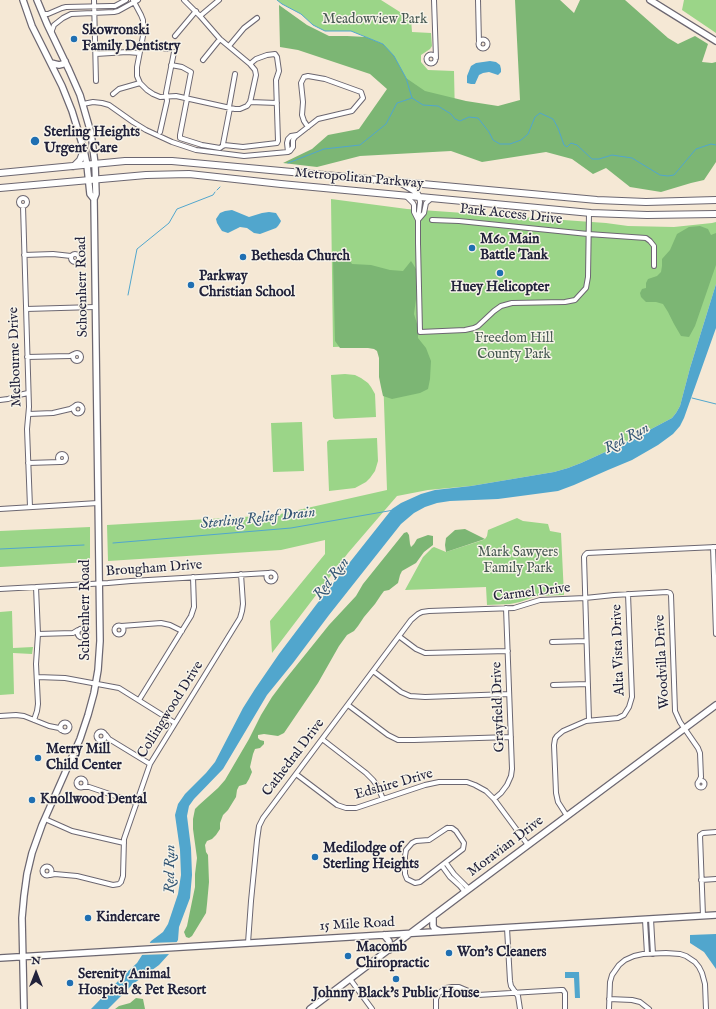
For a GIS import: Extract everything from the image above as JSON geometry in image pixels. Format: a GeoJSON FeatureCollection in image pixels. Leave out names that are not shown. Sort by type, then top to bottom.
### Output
{"type":"FeatureCollection","features":[{"type":"Feature","properties":{"kind":"main road","name":"Schoenherr Road"},"geometry":{"type":"LineString","coordinates":[[23,0],[32,26],[67,97],[84,150],[90,194],[94,199]]}},
{"type":"Feature","properties":{"kind":"main road","name":"Schoenherr Road"},"geometry":{"type":"LineString","coordinates":[[24,1009],[22,914],[32,853],[44,819],[84,727],[96,684],[100,641],[95,307],[95,164],[89,126],[83,104],[73,77],[51,33],[37,0]]}},
{"type":"Feature","properties":{"kind":"main road"},"geometry":{"type":"LineString","coordinates":[[650,0],[716,41]]}},
{"type":"Feature","properties":{"kind":"main road"},"geometry":{"type":"LineString","coordinates":[[51,63],[59,65],[63,64],[65,61]]}},
{"type":"Feature","properties":{"kind":"main road"},"geometry":{"type":"LineString","coordinates":[[76,123],[82,127],[89,126]]}},
{"type":"Feature","properties":{"kind":"main road"},"geometry":{"type":"LineString","coordinates":[[74,166],[79,162],[84,150]]}},
{"type":"Feature","properties":{"kind":"main road","name":"Metropolitan Parkway"},"geometry":{"type":"LineString","coordinates":[[0,173],[95,164],[162,160],[596,200],[646,202],[716,200]]}},
{"type":"Feature","properties":{"kind":"main road"},"geometry":{"type":"LineString","coordinates":[[189,174],[194,169],[192,162]]}},
{"type":"Feature","properties":{"kind":"main road"},"geometry":{"type":"LineString","coordinates":[[244,180],[244,172],[250,167]]}},
{"type":"Feature","properties":{"kind":"main road","name":"Metropolitan Parkway"},"geometry":{"type":"LineString","coordinates":[[0,188],[146,175],[189,174],[590,213],[639,215],[716,214]]}},
{"type":"Feature","properties":{"kind":"main road"},"geometry":{"type":"LineString","coordinates":[[398,182],[412,189],[419,197]]}},
{"type":"Feature","properties":{"kind":"main road"},"geometry":{"type":"LineString","coordinates":[[590,213],[595,212],[597,208],[598,205],[596,200]]}},
{"type":"Feature","properties":{"kind":"main road","name":"Moravian Drive"},"geometry":{"type":"LineString","coordinates":[[310,1009],[716,705]]}},
{"type":"Feature","properties":{"kind":"main road","name":"15 Mile Road"},"geometry":{"type":"LineString","coordinates":[[0,958],[716,915]]}},
{"type":"Feature","properties":{"kind":"main road"},"geometry":{"type":"LineString","coordinates":[[433,917],[432,923],[434,927],[442,932]]}},
{"type":"Feature","properties":{"kind":"main road"},"geometry":{"type":"LineString","coordinates":[[384,935],[389,941],[389,950]]}},
{"type":"Feature","properties":{"kind":"street"},"geometry":{"type":"LineString","coordinates":[[94,0],[96,81]]}},
{"type":"Feature","properties":{"kind":"street"},"geometry":{"type":"LineString","coordinates":[[43,14],[48,14],[66,7],[115,6],[125,0],[127,6]]}},
{"type":"Feature","properties":{"kind":"street"},"geometry":{"type":"LineString","coordinates":[[51,33],[54,25],[71,14],[114,12],[135,1],[143,20],[143,36],[139,53],[137,76],[140,83],[147,90],[160,97],[176,96],[229,108],[244,108],[250,102],[256,73],[254,68],[220,39],[196,11],[184,0]]}},
{"type":"Feature","properties":{"kind":"street"},"geometry":{"type":"LineString","coordinates":[[200,16],[219,0]]}},
{"type":"Feature","properties":{"kind":"street"},"geometry":{"type":"LineString","coordinates":[[434,0],[436,58],[433,63],[429,63],[427,57],[435,50]]}},
{"type":"Feature","properties":{"kind":"street"},"geometry":{"type":"LineString","coordinates":[[478,0],[479,43],[480,47],[486,48],[488,43],[479,36]]}},
{"type":"Feature","properties":{"kind":"street"},"geometry":{"type":"LineString","coordinates":[[78,7],[78,13]]}},
{"type":"Feature","properties":{"kind":"street"},"geometry":{"type":"LineString","coordinates":[[58,10],[63,18]]}},
{"type":"Feature","properties":{"kind":"street"},"geometry":{"type":"LineString","coordinates":[[175,36],[196,11]]}},
{"type":"Feature","properties":{"kind":"street"},"geometry":{"type":"LineString","coordinates":[[229,46],[244,28],[257,18]]}},
{"type":"Feature","properties":{"kind":"street"},"geometry":{"type":"LineString","coordinates":[[203,60],[220,39]]}},
{"type":"Feature","properties":{"kind":"street"},"geometry":{"type":"LineString","coordinates":[[479,43],[484,39]]}},
{"type":"Feature","properties":{"kind":"street"},"geometry":{"type":"LineString","coordinates":[[141,44],[168,49]]}},
{"type":"Feature","properties":{"kind":"street"},"geometry":{"type":"LineString","coordinates":[[96,54],[127,52],[139,53]]}},
{"type":"Feature","properties":{"kind":"street"},"geometry":{"type":"LineString","coordinates":[[160,132],[167,101],[166,93],[174,52]]}},
{"type":"Feature","properties":{"kind":"street"},"geometry":{"type":"LineString","coordinates":[[171,65],[182,67],[191,72],[180,137],[182,139],[220,148],[223,146],[242,147],[277,143],[278,141],[276,80],[279,67],[277,57],[275,54],[264,56],[250,64]]}},
{"type":"Feature","properties":{"kind":"street"},"geometry":{"type":"LineString","coordinates":[[431,54],[436,58]]}},
{"type":"Feature","properties":{"kind":"street"},"geometry":{"type":"LineString","coordinates":[[223,146],[236,74]]}},
{"type":"Feature","properties":{"kind":"street"},"geometry":{"type":"LineString","coordinates":[[83,104],[93,102],[109,105],[146,130],[172,142],[196,150],[244,156],[288,152],[287,143],[291,136],[297,136],[318,119],[352,111],[363,98],[361,92],[325,78],[304,77],[301,83],[303,103],[302,115],[308,127]]}},
{"type":"Feature","properties":{"kind":"street"},"geometry":{"type":"LineString","coordinates":[[113,94],[119,89],[140,83]]}},
{"type":"Feature","properties":{"kind":"street"},"geometry":{"type":"LineString","coordinates":[[250,102],[277,103]]}},
{"type":"Feature","properties":{"kind":"street"},"geometry":{"type":"LineString","coordinates":[[404,196],[413,202],[414,212],[418,220]]}},
{"type":"Feature","properties":{"kind":"street"},"geometry":{"type":"LineString","coordinates":[[419,197],[418,243],[420,332],[465,330],[474,328],[501,306],[512,303],[565,302],[575,300],[585,290],[587,285],[590,213]]}},
{"type":"Feature","properties":{"kind":"street"},"geometry":{"type":"LineString","coordinates":[[418,220],[424,213],[426,203],[432,198]]}},
{"type":"Feature","properties":{"kind":"street","name":"Melbourne Drive"},"geometry":{"type":"LineString","coordinates":[[23,206],[30,507]]}},
{"type":"Feature","properties":{"kind":"street","name":"Park Access Drive"},"geometry":{"type":"LineString","coordinates":[[432,220],[459,221],[588,234],[646,238],[654,246],[654,266]]}},
{"type":"Feature","properties":{"kind":"street"},"geometry":{"type":"LineString","coordinates":[[24,255],[53,254],[71,256]]}},
{"type":"Feature","properties":{"kind":"street"},"geometry":{"type":"LineString","coordinates":[[26,308],[95,307]]}},
{"type":"Feature","properties":{"kind":"street"},"geometry":{"type":"LineString","coordinates":[[27,357],[73,356]]}},
{"type":"Feature","properties":{"kind":"street"},"geometry":{"type":"LineString","coordinates":[[0,400],[8,400],[28,393]]}},
{"type":"Feature","properties":{"kind":"street"},"geometry":{"type":"LineString","coordinates":[[29,414],[53,413],[73,409]]}},
{"type":"Feature","properties":{"kind":"street"},"geometry":{"type":"LineString","coordinates":[[28,463],[63,462],[65,460],[65,456],[63,454],[58,455],[55,462]]}},
{"type":"Feature","properties":{"kind":"street"},"geometry":{"type":"LineString","coordinates":[[57,458],[60,462]]}},
{"type":"Feature","properties":{"kind":"street"},"geometry":{"type":"LineString","coordinates":[[0,509],[98,503]]}},
{"type":"Feature","properties":{"kind":"street"},"geometry":{"type":"LineString","coordinates":[[590,720],[584,557],[587,553],[714,547],[716,634]]}},
{"type":"Feature","properties":{"kind":"street"},"geometry":{"type":"LineString","coordinates":[[262,574],[266,578],[268,580],[270,581],[273,581],[275,575],[273,573],[268,573],[266,578]]}},
{"type":"Feature","properties":{"kind":"street","name":"Brougham Drive"},"geometry":{"type":"LineString","coordinates":[[0,589],[268,573]]}},
{"type":"Feature","properties":{"kind":"street","name":"Collingwood Drive"},"geometry":{"type":"LineString","coordinates":[[55,874],[77,876],[113,885],[121,882],[123,876],[124,843],[150,764],[240,618],[243,604],[241,574]]}},
{"type":"Feature","properties":{"kind":"street"},"geometry":{"type":"LineString","coordinates":[[139,700],[192,616],[194,606],[193,577]]}},
{"type":"Feature","properties":{"kind":"street"},"geometry":{"type":"LineString","coordinates":[[34,720],[37,711],[36,664],[38,634],[36,587]]}},
{"type":"Feature","properties":{"kind":"street","name":"Carmel Drive"},"geometry":{"type":"LineString","coordinates":[[422,612],[519,607],[540,600],[628,594],[670,593]]}},
{"type":"Feature","properties":{"kind":"street","name":"Woodvilla Drive"},"geometry":{"type":"LineString","coordinates":[[670,593],[675,711],[677,717],[700,753],[701,780]]}},
{"type":"Feature","properties":{"kind":"street","name":"Alta Vista Drive"},"geometry":{"type":"LineString","coordinates":[[567,816],[558,802],[556,793],[555,739],[563,731],[581,722],[618,718],[624,715],[627,711],[632,697],[628,594]]}},
{"type":"Feature","properties":{"kind":"street","name":"Grayfield Drive"},"geometry":{"type":"LineString","coordinates":[[494,799],[503,790],[511,776],[512,769],[506,608]]}},
{"type":"Feature","properties":{"kind":"street","name":"Cathedral Drive"},"geometry":{"type":"LineString","coordinates":[[248,943],[257,840],[259,826],[266,812],[415,617],[422,612]]}},
{"type":"Feature","properties":{"kind":"street"},"geometry":{"type":"LineString","coordinates":[[127,626],[121,634],[115,633],[114,630],[118,626],[160,623],[170,625],[182,632]]}},
{"type":"Feature","properties":{"kind":"street"},"geometry":{"type":"LineString","coordinates":[[121,626],[123,631]]}},
{"type":"Feature","properties":{"kind":"street"},"geometry":{"type":"LineString","coordinates":[[38,634],[73,633],[80,629],[84,629],[86,633],[83,637],[73,633]]}},
{"type":"Feature","properties":{"kind":"street"},"geometry":{"type":"LineString","coordinates":[[78,630],[78,636]]}},
{"type":"Feature","properties":{"kind":"street"},"geometry":{"type":"LineString","coordinates":[[400,637],[416,649],[425,653],[508,651]]}},
{"type":"Feature","properties":{"kind":"street"},"geometry":{"type":"LineString","coordinates":[[552,642],[586,641]]}},
{"type":"Feature","properties":{"kind":"street"},"geometry":{"type":"LineString","coordinates":[[373,671],[401,692],[410,696],[425,697],[509,694]]}},
{"type":"Feature","properties":{"kind":"street"},"geometry":{"type":"LineString","coordinates":[[37,677],[65,678],[119,688],[176,723]]}},
{"type":"Feature","properties":{"kind":"street"},"geometry":{"type":"LineString","coordinates":[[553,685],[588,684]]}},
{"type":"Feature","properties":{"kind":"street"},"geometry":{"type":"LineString","coordinates":[[348,705],[388,735],[398,740],[511,737]]}},
{"type":"Feature","properties":{"kind":"street"},"geometry":{"type":"LineString","coordinates":[[0,716],[21,716],[59,728]]}},
{"type":"Feature","properties":{"kind":"street"},"geometry":{"type":"LineString","coordinates":[[109,740],[98,739],[97,734],[102,731],[104,732],[109,740],[150,764]]}},
{"type":"Feature","properties":{"kind":"street"},"geometry":{"type":"LineString","coordinates":[[104,740],[106,735]]}},
{"type":"Feature","properties":{"kind":"street"},"geometry":{"type":"LineString","coordinates":[[322,739],[366,773],[378,787],[382,799]]}},
{"type":"Feature","properties":{"kind":"street","name":"Edshire Drive"},"geometry":{"type":"LineString","coordinates":[[296,774],[342,807],[346,808],[356,808],[425,785],[439,782],[467,782],[480,787],[494,799],[528,845]]}},
{"type":"Feature","properties":{"kind":"street"},"geometry":{"type":"LineString","coordinates":[[89,787],[84,780],[81,779],[77,782],[80,788],[89,787],[136,803]]}},
{"type":"Feature","properties":{"kind":"street"},"geometry":{"type":"LineString","coordinates":[[83,787],[85,782]]}},
{"type":"Feature","properties":{"kind":"street"},"geometry":{"type":"LineString","coordinates":[[44,819],[72,830],[124,843]]}},
{"type":"Feature","properties":{"kind":"street"},"geometry":{"type":"LineString","coordinates":[[452,828],[464,842],[464,846],[462,851],[444,865],[421,882],[415,883],[409,880],[406,876],[405,852],[412,843],[429,840],[445,829],[452,828]]}},
{"type":"Feature","properties":{"kind":"street"},"geometry":{"type":"LineString","coordinates":[[703,916],[700,836],[703,832],[716,832]]}},
{"type":"Feature","properties":{"kind":"street"},"geometry":{"type":"LineString","coordinates":[[444,865],[450,877],[467,890]]}},
{"type":"Feature","properties":{"kind":"street"},"geometry":{"type":"LineString","coordinates":[[47,867],[50,868],[55,874],[47,876],[44,874],[43,870],[47,867]]}},
{"type":"Feature","properties":{"kind":"street"},"geometry":{"type":"LineString","coordinates":[[50,875],[51,870]]}},
{"type":"Feature","properties":{"kind":"street"},"geometry":{"type":"LineString","coordinates":[[701,880],[716,879]]}},
{"type":"Feature","properties":{"kind":"street"},"geometry":{"type":"LineString","coordinates":[[651,919],[653,954]]}},
{"type":"Feature","properties":{"kind":"street"},"geometry":{"type":"LineString","coordinates":[[645,920],[647,954]]}},
{"type":"Feature","properties":{"kind":"street"},"geometry":{"type":"LineString","coordinates":[[507,928],[509,975],[512,986],[518,996],[520,1009]]}},
{"type":"Feature","properties":{"kind":"street"},"geometry":{"type":"LineString","coordinates":[[609,1009],[610,982],[612,975],[619,965],[631,957],[666,953],[686,956],[695,962],[699,967],[706,984],[706,1009]]}},
{"type":"Feature","properties":{"kind":"street"},"geometry":{"type":"LineString","coordinates":[[350,979],[372,1009]]}},
{"type":"Feature","properties":{"kind":"street"},"geometry":{"type":"LineString","coordinates":[[436,1009],[436,999],[439,993],[446,988],[452,987],[478,995],[564,990],[565,1009]]}},
{"type":"Feature","properties":{"kind":"street"},"geometry":{"type":"LineString","coordinates":[[609,999],[632,1000],[640,1002],[649,1009]]}},
{"type":"Feature","properties":{"kind":"green space","name":"Meadowview Park"},"geometry":{"type":"Polygon","coordinates":[[[277,0],[381,0],[411,19],[412,32],[431,33],[432,46],[421,55],[421,62],[428,70],[454,71],[455,119],[423,105],[383,44],[351,31],[325,31],[313,25],[301,14],[277,0]]]}},
{"type":"Feature","properties":{"kind":"green space"},"geometry":{"type":"Polygon","coordinates":[[[515,0],[560,0],[574,13],[580,0],[625,0],[668,38],[678,44],[695,36],[708,44],[702,62],[716,62],[716,162],[704,180],[661,192],[630,187],[606,168],[593,174],[572,159],[546,152],[482,162],[451,151],[360,156],[317,167],[283,163],[312,149],[328,135],[359,129],[387,89],[370,74],[298,50],[280,47],[279,5],[307,25],[329,36],[366,37],[383,44],[394,56],[406,78],[425,91],[466,101],[498,106],[520,100],[515,0]]]}},
{"type":"Feature","properties":{"kind":"green space"},"geometry":{"type":"Polygon","coordinates":[[[684,0],[716,0],[716,33],[682,10],[684,0]]]}},
{"type":"Feature","properties":{"kind":"green space","name":"Freedom Hill County Park"},"geometry":{"type":"Polygon","coordinates":[[[331,199],[407,209],[606,223],[628,226],[674,227],[716,222],[716,284],[680,406],[672,418],[623,444],[581,463],[554,472],[471,486],[428,490],[397,496],[348,553],[272,653],[270,621],[325,554],[325,540],[281,550],[108,561],[107,525],[276,515],[387,490],[382,345],[333,347],[331,199]]]}},
{"type":"Feature","properties":{"kind":"green space"},"geometry":{"type":"Polygon","coordinates":[[[700,226],[708,229],[711,235],[716,233],[716,265],[695,326],[689,337],[681,336],[663,304],[646,302],[641,297],[640,293],[642,289],[646,288],[648,279],[657,276],[661,272],[662,259],[670,250],[677,234],[689,227],[700,226]]]}},
{"type":"Feature","properties":{"kind":"green space"},"geometry":{"type":"Polygon","coordinates":[[[347,252],[348,258],[352,264],[371,265],[390,270],[403,271],[411,261],[413,264],[416,269],[416,299],[414,314],[418,327],[418,338],[426,348],[431,361],[428,389],[420,393],[392,399],[383,396],[379,377],[379,358],[377,351],[368,348],[340,348],[335,341],[333,260],[334,257],[347,252]]]}},
{"type":"Feature","properties":{"kind":"green space"},"geometry":{"type":"Polygon","coordinates":[[[331,375],[355,375],[361,378],[371,387],[375,394],[376,417],[335,419],[333,417],[331,375]]]}},
{"type":"Feature","properties":{"kind":"green space"},"geometry":{"type":"Polygon","coordinates":[[[302,422],[304,471],[273,472],[271,423],[302,422]]]}},
{"type":"Feature","properties":{"kind":"green space"},"geometry":{"type":"Polygon","coordinates":[[[377,438],[378,461],[375,471],[370,478],[355,488],[329,491],[327,442],[329,440],[377,438]]]}},
{"type":"Feature","properties":{"kind":"green space","name":"Mark Sawyers Family Park"},"geometry":{"type":"Polygon","coordinates":[[[517,518],[523,521],[548,524],[550,531],[561,533],[564,595],[537,596],[510,604],[487,605],[486,587],[405,590],[423,557],[432,548],[434,547],[446,552],[483,540],[487,536],[488,530],[517,518]]]}},
{"type":"Feature","properties":{"kind":"green space"},"geometry":{"type":"Polygon","coordinates":[[[90,527],[90,562],[0,567],[0,531],[90,527]]]}},
{"type":"Feature","properties":{"kind":"green space"},"geometry":{"type":"Polygon","coordinates":[[[465,529],[485,539],[446,552],[446,538],[455,530],[465,529]]]}},
{"type":"Feature","properties":{"kind":"green space"},"geometry":{"type":"Polygon","coordinates":[[[407,532],[411,547],[417,539],[428,535],[433,536],[433,545],[424,552],[416,563],[402,571],[398,583],[389,590],[384,591],[354,631],[347,635],[318,683],[284,733],[278,736],[264,734],[258,735],[260,740],[264,741],[264,744],[260,748],[255,749],[250,767],[252,772],[249,779],[246,784],[239,786],[236,797],[223,815],[220,823],[220,829],[212,839],[207,841],[205,845],[208,855],[209,882],[206,913],[192,936],[189,938],[186,937],[184,932],[187,926],[195,887],[197,858],[193,819],[195,809],[225,780],[261,715],[284,681],[329,625],[356,596],[363,584],[404,533],[407,532]]]}},
{"type":"Feature","properties":{"kind":"green space"},"geometry":{"type":"Polygon","coordinates":[[[12,611],[13,648],[33,647],[32,654],[13,653],[14,694],[0,695],[0,612],[12,611]]]}},
{"type":"Feature","properties":{"kind":"green space"},"geometry":{"type":"Polygon","coordinates":[[[136,998],[143,999],[145,1009],[115,1009],[119,1006],[130,1003],[136,998]]]}},
{"type":"Feature","properties":{"kind":"water"},"geometry":{"type":"Polygon","coordinates":[[[490,61],[496,62],[500,65],[501,72],[498,75],[489,72],[483,73],[479,75],[475,84],[467,83],[467,76],[471,66],[476,63],[490,61]]]}},
{"type":"Feature","properties":{"kind":"water"},"geometry":{"type":"Polygon","coordinates":[[[232,210],[249,217],[262,213],[276,213],[281,221],[276,228],[260,234],[254,233],[247,228],[240,227],[228,233],[222,231],[216,219],[220,213],[232,210]]]}},
{"type":"Feature","properties":{"kind":"water","name":"Red Run"},"geometry":{"type":"Polygon","coordinates":[[[716,284],[716,328],[684,418],[680,426],[673,434],[658,445],[632,460],[558,491],[498,499],[437,503],[414,513],[401,524],[267,695],[223,769],[189,806],[187,816],[191,848],[192,875],[190,898],[179,927],[178,940],[169,954],[159,965],[133,984],[108,1009],[91,1009],[137,963],[151,941],[163,932],[168,924],[178,894],[181,875],[180,850],[175,815],[178,804],[185,794],[215,762],[243,708],[279,654],[392,509],[421,494],[435,490],[471,486],[554,472],[568,468],[623,444],[672,418],[680,406],[716,284]]]}},
{"type":"Feature","properties":{"kind":"water"},"geometry":{"type":"Polygon","coordinates":[[[716,934],[716,969],[704,952],[690,943],[690,935],[716,934]]]}},
{"type":"Feature","properties":{"kind":"water"},"geometry":{"type":"Polygon","coordinates":[[[565,972],[579,972],[580,998],[575,998],[574,978],[565,978],[565,972]]]}},
{"type":"Feature","properties":{"kind":"pier"},"geometry":{"type":"Polygon","coordinates":[[[179,942],[170,954],[140,955],[149,943],[179,942]]]}},
{"type":"Feature","properties":{"kind":"waterway"},"geometry":{"type":"LineString","coordinates":[[277,0],[301,14],[313,25],[325,31],[351,31],[383,44],[394,56],[406,78],[412,98],[423,105],[438,106],[460,121],[469,117],[478,118],[489,132],[493,140],[500,144],[510,144],[521,140],[528,134],[535,117],[540,113],[553,119],[564,145],[567,147],[571,143],[577,145],[592,159],[599,159],[612,155],[632,158],[660,175],[668,176],[674,175],[696,149],[711,144],[716,145]]}},
{"type":"Feature","properties":{"kind":"waterway"},"geometry":{"type":"LineString","coordinates":[[288,163],[324,149],[360,145],[386,124],[397,103],[412,98]]}},
{"type":"Feature","properties":{"kind":"waterway"},"geometry":{"type":"LineString","coordinates":[[217,190],[220,187]]}},
{"type":"Feature","properties":{"kind":"waterway"},"geometry":{"type":"LineString","coordinates":[[128,295],[137,249],[169,223],[177,209],[213,195],[215,192]]}},
{"type":"Feature","properties":{"kind":"waterway"},"geometry":{"type":"LineString","coordinates":[[692,398],[716,404]]}},
{"type":"Feature","properties":{"kind":"waterway","name":"Sterling Relief Drain"},"geometry":{"type":"LineString","coordinates":[[113,543],[291,528],[394,510]]}},
{"type":"Feature","properties":{"kind":"waterway","name":"Sterling Relief Drain"},"geometry":{"type":"LineString","coordinates":[[0,549],[84,545]]}},
{"type":"Feature","properties":{"kind":"place","name":"Skowronski Family Dentistry"},"geometry":{"type":"Point","coordinates":[74,39]}},
{"type":"Feature","properties":{"kind":"place","name":"Sterling Heights Urgent Care"},"geometry":{"type":"Point","coordinates":[35,141]}},
{"type":"Feature","properties":{"kind":"place","name":"M60 Main Battle Tank"},"geometry":{"type":"Point","coordinates":[472,248]}},
{"type":"Feature","properties":{"kind":"place","name":"Bethesda Church"},"geometry":{"type":"Point","coordinates":[243,257]}},
{"type":"Feature","properties":{"kind":"place","name":"Huey Helicopter"},"geometry":{"type":"Point","coordinates":[500,273]}},
{"type":"Feature","properties":{"kind":"place","name":"Parkway Christian School"},"geometry":{"type":"Point","coordinates":[191,285]}},
{"type":"Feature","properties":{"kind":"place","name":"Merry Mill Child Center"},"geometry":{"type":"Point","coordinates":[38,758]}},
{"type":"Feature","properties":{"kind":"place","name":"Knollwood Dental"},"geometry":{"type":"Point","coordinates":[32,800]}},
{"type":"Feature","properties":{"kind":"place","name":"Medilodge of Sterling Heights"},"geometry":{"type":"Point","coordinates":[315,857]}},
{"type":"Feature","properties":{"kind":"place","name":"Kindercare"},"geometry":{"type":"Point","coordinates":[88,918]}},
{"type":"Feature","properties":{"kind":"place","name":"Won's Cleaners"},"geometry":{"type":"Point","coordinates":[449,953]}},
{"type":"Feature","properties":{"kind":"place","name":"Macomb Chiropractic"},"geometry":{"type":"Point","coordinates":[348,956]}},
{"type":"Feature","properties":{"kind":"place","name":"Johnny Black's Public House"},"geometry":{"type":"Point","coordinates":[396,979]}},
{"type":"Feature","properties":{"kind":"place","name":"Serenity Animal Hospital & Pet Resort"},"geometry":{"type":"Point","coordinates":[70,983]}}]}
